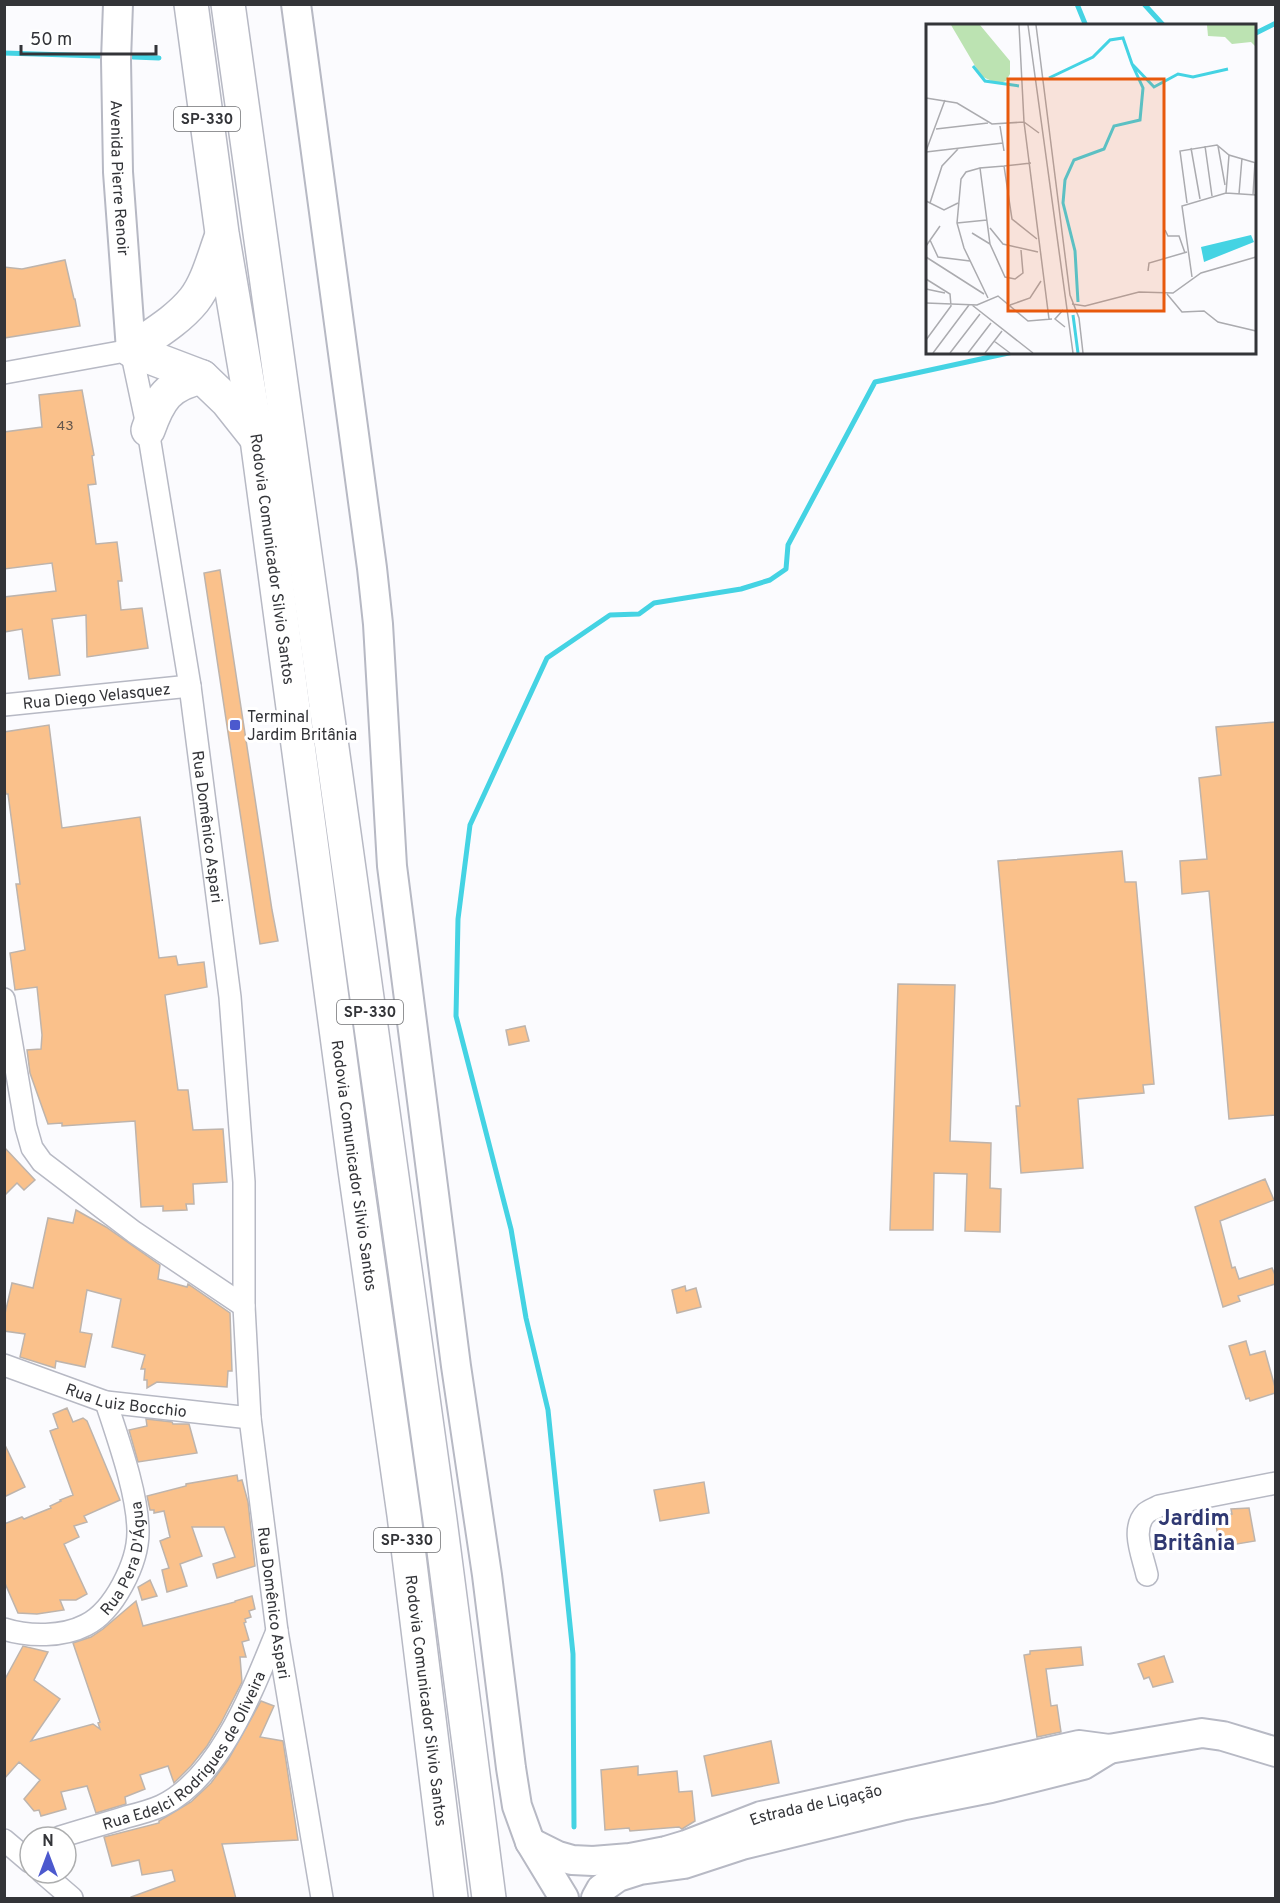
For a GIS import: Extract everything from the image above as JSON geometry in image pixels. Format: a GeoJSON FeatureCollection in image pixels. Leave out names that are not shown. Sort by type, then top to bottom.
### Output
{"type":"FeatureCollection","features":[{"type":"Feature","properties":{"kind":"highway","name":"Rodovia Comunicador Silvio Santos"},"geometry":{"type":"LineString","coordinates":[[191,4],[222,233],[257,439],[355,1170],[404,1515],[449,1896]]}},
{"type":"Feature","properties":{"kind":"highway","name":"Rodovia Comunicador Silvio Santos"},"geometry":{"type":"LineString","coordinates":[[228,4],[440,1520],[489,1899]]}},
{"type":"Feature","properties":{"kind":"highway"},"geometry":{"type":"LineString","coordinates":[[237,4],[245,125]]}},
{"type":"Feature","properties":{"kind":"highway"},"geometry":{"type":"LineString","coordinates":[[131,350],[180,315],[195,299],[205,281],[222,233]]}},
{"type":"Feature","properties":{"kind":"highway"},"geometry":{"type":"LineString","coordinates":[[131,350],[202,376],[227,400],[257,439]]}},
{"type":"Feature","properties":{"kind":"highway"},"geometry":{"type":"LineString","coordinates":[[148,430],[162,398],[173,387],[186,380],[202,376]]}},
{"type":"Feature","properties":{"kind":"main road","name":"Avenida Pierre Renoir"},"geometry":{"type":"LineString","coordinates":[[118,4],[116,60],[118,172],[131,350]]}},
{"type":"Feature","properties":{"kind":"main road"},"geometry":{"type":"LineString","coordinates":[[296,4],[372,568],[378,624],[392,866],[517,1806],[530,1842],[564,1899]]}},
{"type":"Feature","properties":{"kind":"main road","name":"Estrada de Ligação"},"geometry":{"type":"LineString","coordinates":[[530,1842],[558,1856],[572,1860],[630,1858],[686,1845],[761,1816],[1079,1745],[1109,1749],[1202,1733],[1223,1736],[1275,1752]]}},
{"type":"Feature","properties":{"kind":"main road","name":"Estrada de Ligação"},"geometry":{"type":"LineString","coordinates":[[596,1899],[601,1889],[618,1877],[640,1870],[684,1864],[766,1839],[1083,1765],[1109,1749]]}},
{"type":"Feature","properties":{"kind":"street"},"geometry":{"type":"LineString","coordinates":[[4,373],[131,350]]}},
{"type":"Feature","properties":{"kind":"street","name":"Rua Domênico Aspari"},"geometry":{"type":"LineString","coordinates":[[131,350],[148,430],[190,686],[230,997],[244,1182],[244,1306],[250,1418],[277,1630],[321,1899]]}},
{"type":"Feature","properties":{"kind":"street","name":"Rua Diego Velasquez"},"geometry":{"type":"LineString","coordinates":[[4,705],[190,686]]}},
{"type":"Feature","properties":{"kind":"street"},"geometry":{"type":"LineString","coordinates":[[4,999],[29,1138],[32,1148],[42,1162],[134,1233],[244,1306]]}},
{"type":"Feature","properties":{"kind":"street","name":"Rua Luiz Bocchio"},"geometry":{"type":"LineString","coordinates":[[4,1365],[106,1402],[250,1418]]}},
{"type":"Feature","properties":{"kind":"street","name":"Rua Pera D'Água"},"geometry":{"type":"LineString","coordinates":[[4,1629],[18,1633],[56,1634],[86,1625],[107,1608],[122,1587],[133,1560],[138,1533],[135,1502],[106,1402]]}},
{"type":"Feature","properties":{"kind":"street"},"geometry":{"type":"LineString","coordinates":[[1147,1575],[1139,1539],[1139,1526],[1147,1513],[1159,1506],[1275,1483]]}},
{"type":"Feature","properties":{"kind":"street","name":"Rua Edelci Rodrigues de Oliveira"},"geometry":{"type":"LineString","coordinates":[[78,1832],[159,1807],[179,1797],[201,1777],[215,1759],[256,1682],[277,1630]]}},
{"type":"Feature","properties":{"kind":"street"},"geometry":{"type":"LineString","coordinates":[[56,1885],[72,1899]]}},
{"type":"Feature","properties":{"kind":"building"},"geometry":{"type":"Polygon","coordinates":[[[65,260],[80,326],[4,338],[4,267],[22,269],[65,260]]]}},
{"type":"Feature","properties":{"kind":"building"},"geometry":{"type":"Polygon","coordinates":[[[82,390],[94,455],[92,456],[96,484],[88,485],[96,544],[117,542],[122,581],[118,581],[121,610],[142,608],[148,648],[87,657],[86,615],[52,619],[60,675],[29,679],[22,629],[4,632],[4,597],[56,591],[52,563],[4,569],[4,432],[42,427],[39,395],[82,390]]]}},
{"type":"Feature","properties":{"kind":"building","name":"Terminal Jardim Britânia"},"geometry":{"type":"Polygon","coordinates":[[[220,570],[278,941],[260,944],[204,573],[220,570]]]}},
{"type":"Feature","properties":{"kind":"building"},"geometry":{"type":"Polygon","coordinates":[[[1275,722],[1275,1115],[1229,1119],[1209,891],[1182,894],[1180,861],[1207,859],[1199,778],[1221,775],[1216,727],[1275,722]]]}},
{"type":"Feature","properties":{"kind":"building"},"geometry":{"type":"Polygon","coordinates":[[[49,725],[62,828],[140,817],[159,958],[176,956],[178,965],[204,962],[207,987],[165,995],[178,1090],[188,1090],[193,1130],[223,1129],[227,1182],[193,1184],[194,1204],[186,1204],[187,1210],[163,1211],[163,1206],[141,1207],[135,1121],[62,1126],[62,1123],[48,1124],[30,1073],[27,1050],[41,1049],[42,1035],[37,987],[15,990],[10,953],[25,950],[16,884],[20,884],[8,794],[6,794],[4,784],[4,732],[49,725]]]}},
{"type":"Feature","properties":{"kind":"building"},"geometry":{"type":"Polygon","coordinates":[[[1122,851],[1125,882],[1136,882],[1154,1084],[1143,1085],[1144,1093],[1078,1099],[1083,1168],[1021,1173],[1016,1106],[1020,1106],[998,861],[1122,851]]]}},
{"type":"Feature","properties":{"kind":"building"},"geometry":{"type":"Polygon","coordinates":[[[898,984],[955,985],[950,1141],[991,1143],[990,1188],[1001,1189],[1000,1232],[965,1231],[967,1174],[934,1173],[933,1230],[890,1230],[898,984]]]}},
{"type":"Feature","properties":{"kind":"building"},"geometry":{"type":"Polygon","coordinates":[[[525,1026],[529,1041],[509,1045],[506,1030],[525,1026]]]}},
{"type":"Feature","properties":{"kind":"building"},"geometry":{"type":"Polygon","coordinates":[[[4,1147],[35,1180],[24,1190],[17,1183],[4,1196],[4,1147]]]}},
{"type":"Feature","properties":{"kind":"building"},"geometry":{"type":"Polygon","coordinates":[[[1265,1179],[1274,1200],[1220,1221],[1232,1268],[1235,1267],[1239,1279],[1272,1268],[1275,1284],[1238,1296],[1240,1301],[1223,1307],[1195,1207],[1265,1179]]]}},
{"type":"Feature","properties":{"kind":"building"},"geometry":{"type":"Polygon","coordinates":[[[76,1210],[106,1227],[160,1265],[158,1279],[187,1287],[188,1284],[230,1313],[232,1371],[228,1371],[227,1387],[157,1382],[147,1388],[147,1380],[144,1380],[145,1369],[141,1369],[145,1355],[112,1347],[121,1299],[87,1290],[80,1332],[92,1334],[85,1367],[56,1361],[55,1368],[20,1357],[25,1334],[4,1331],[4,1318],[12,1283],[33,1288],[48,1218],[73,1223],[76,1210]]]}},
{"type":"Feature","properties":{"kind":"building"},"geometry":{"type":"Polygon","coordinates":[[[685,1286],[686,1291],[696,1288],[701,1307],[677,1313],[672,1290],[685,1286]]]}},
{"type":"Feature","properties":{"kind":"building"},"geometry":{"type":"Polygon","coordinates":[[[1246,1341],[1250,1355],[1265,1351],[1275,1387],[1275,1393],[1250,1401],[1249,1398],[1246,1399],[1229,1346],[1246,1341]]]}},
{"type":"Feature","properties":{"kind":"building"},"geometry":{"type":"Polygon","coordinates":[[[67,1408],[73,1422],[83,1418],[87,1421],[120,1500],[84,1516],[87,1522],[74,1526],[79,1537],[64,1544],[87,1594],[76,1600],[60,1600],[64,1610],[37,1614],[18,1613],[4,1581],[4,1524],[51,1508],[50,1506],[60,1500],[73,1495],[50,1431],[58,1428],[53,1414],[67,1408]]]}},
{"type":"Feature","properties":{"kind":"building"},"geometry":{"type":"Polygon","coordinates":[[[146,1419],[173,1424],[189,1424],[197,1453],[138,1462],[129,1430],[147,1426],[146,1419]]]}},
{"type":"Feature","properties":{"kind":"building"},"geometry":{"type":"Polygon","coordinates":[[[4,1443],[25,1487],[4,1497],[4,1443]]]}},
{"type":"Feature","properties":{"kind":"building"},"geometry":{"type":"Polygon","coordinates":[[[237,1475],[238,1481],[242,1480],[248,1502],[255,1566],[217,1578],[213,1564],[235,1557],[224,1527],[192,1527],[202,1556],[180,1564],[187,1586],[167,1592],[162,1570],[169,1568],[160,1541],[170,1537],[164,1511],[154,1513],[154,1510],[150,1510],[147,1496],[186,1486],[186,1484],[237,1475]]]}},
{"type":"Feature","properties":{"kind":"building"},"geometry":{"type":"Polygon","coordinates":[[[704,1482],[709,1513],[660,1521],[654,1490],[704,1482]]]}},
{"type":"Feature","properties":{"kind":"building"},"geometry":{"type":"Polygon","coordinates":[[[1249,1508],[1255,1541],[1219,1547],[1215,1516],[1232,1514],[1231,1509],[1249,1508]]]}},
{"type":"Feature","properties":{"kind":"building"},"geometry":{"type":"Polygon","coordinates":[[[150,1580],[157,1596],[142,1600],[138,1587],[150,1580]]]}},
{"type":"Feature","properties":{"kind":"building"},"geometry":{"type":"Polygon","coordinates":[[[252,1596],[255,1609],[249,1611],[251,1617],[245,1619],[244,1623],[249,1640],[242,1642],[246,1657],[240,1657],[242,1682],[207,1746],[174,1783],[168,1766],[140,1775],[145,1789],[125,1797],[126,1804],[96,1813],[87,1786],[61,1792],[66,1809],[41,1816],[39,1810],[34,1811],[24,1799],[40,1780],[19,1762],[4,1779],[4,1681],[23,1646],[48,1652],[34,1680],[60,1699],[31,1741],[93,1724],[100,1729],[98,1723],[100,1722],[73,1643],[91,1637],[103,1629],[136,1601],[143,1626],[252,1596]]]}},
{"type":"Feature","properties":{"kind":"building"},"geometry":{"type":"Polygon","coordinates":[[[1081,1647],[1083,1665],[1046,1669],[1051,1706],[1057,1705],[1061,1732],[1037,1737],[1024,1655],[1030,1654],[1030,1651],[1081,1647]]]}},
{"type":"Feature","properties":{"kind":"building"},"geometry":{"type":"Polygon","coordinates":[[[1164,1656],[1173,1682],[1153,1687],[1149,1677],[1144,1679],[1138,1664],[1164,1656]]]}},
{"type":"Feature","properties":{"kind":"building"},"geometry":{"type":"Polygon","coordinates":[[[261,1701],[274,1706],[260,1737],[283,1741],[298,1840],[222,1844],[236,1899],[131,1899],[131,1897],[175,1881],[172,1870],[142,1875],[139,1860],[112,1866],[104,1837],[159,1823],[191,1802],[211,1783],[228,1760],[261,1701]]]}},
{"type":"Feature","properties":{"kind":"building"},"geometry":{"type":"Polygon","coordinates":[[[771,1741],[779,1783],[712,1796],[704,1756],[771,1741]]]}},
{"type":"Feature","properties":{"kind":"building"},"geometry":{"type":"Polygon","coordinates":[[[638,1766],[638,1775],[677,1771],[679,1792],[692,1791],[695,1821],[682,1829],[679,1827],[630,1831],[629,1828],[605,1830],[601,1770],[638,1766]]]}},
{"type":"Feature","properties":{"kind":"waterway"},"geometry":{"type":"LineString","coordinates":[[1077,4],[1085,24]]}},
{"type":"Feature","properties":{"kind":"waterway"},"geometry":{"type":"LineString","coordinates":[[1144,4],[1162,24]]}},
{"type":"Feature","properties":{"kind":"waterway"},"geometry":{"type":"LineString","coordinates":[[1256,33],[1276,23]]}},
{"type":"Feature","properties":{"kind":"waterway"},"geometry":{"type":"LineString","coordinates":[[4,53],[100,56]]}},
{"type":"Feature","properties":{"kind":"waterway"},"geometry":{"type":"LineString","coordinates":[[133,57],[159,58]]}},
{"type":"Feature","properties":{"kind":"waterway"},"geometry":{"type":"LineString","coordinates":[[574,1827],[573,1654],[548,1410],[526,1318],[511,1229],[456,1016],[458,919],[470,825],[547,658],[610,615],[639,614],[654,603],[741,589],[770,580],[786,569],[788,545],[875,382],[1004,354]]}},
{"type":"Feature","properties":{"kind":"place","name":"Terminal Jardim Britânia"},"geometry":{"type":"Point","coordinates":[235,725]}},
{"type":"Feature","properties":{"kind":"district","name":"Jardim Britânia"},"geometry":{"type":"Point","coordinates":[1194,1530]}}]}
